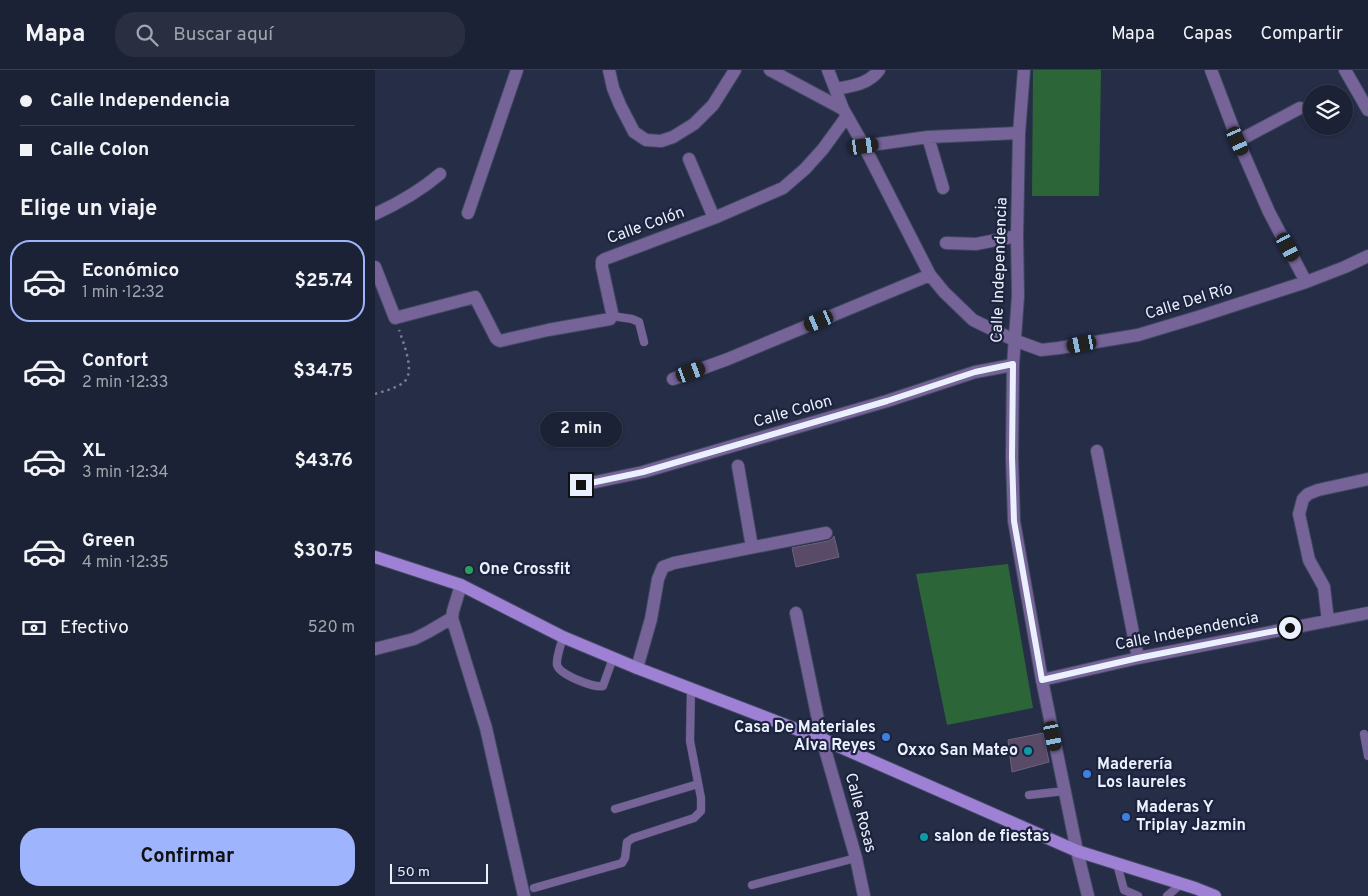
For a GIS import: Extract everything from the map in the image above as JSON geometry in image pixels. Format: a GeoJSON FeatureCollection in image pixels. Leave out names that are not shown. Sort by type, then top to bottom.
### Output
{"type":"FeatureCollection","features":[{"type":"Feature","properties":{"kind":"main road"},"geometry":{"type":"LineString","coordinates":[[375,557],[461,585],[563,637],[637,668],[823,739],[1077,851],[1181,884],[1196,892],[1215,896]]}},
{"type":"Feature","properties":{"kind":"street"},"geometry":{"type":"LineString","coordinates":[[468,213],[517,70]]}},
{"type":"Feature","properties":{"kind":"street"},"geometry":{"type":"LineString","coordinates":[[609,70],[613,88],[634,132],[646,140],[661,141],[673,137],[694,124],[713,105],[735,70]]}},
{"type":"Feature","properties":{"kind":"street"},"geometry":{"type":"LineString","coordinates":[[770,70],[845,112]]}},
{"type":"Feature","properties":{"kind":"street","name":"Calle Del Río"},"geometry":{"type":"LineString","coordinates":[[828,70],[845,112],[929,275],[973,320],[1041,350],[1138,334],[1198,317],[1306,282],[1368,256]]}},
{"type":"Feature","properties":{"kind":"street"},"geometry":{"type":"LineString","coordinates":[[836,89],[864,82],[875,76],[879,70]]}},
{"type":"Feature","properties":{"kind":"street","name":"Calle Independencia"},"geometry":{"type":"LineString","coordinates":[[1024,70],[1019,133],[1018,296],[1013,364],[1012,457],[1014,521],[1042,680],[1088,896]]}},
{"type":"Feature","properties":{"kind":"street"},"geometry":{"type":"LineString","coordinates":[[1211,70],[1238,141],[1269,212],[1306,282]]}},
{"type":"Feature","properties":{"kind":"street"},"geometry":{"type":"LineString","coordinates":[[1345,70],[1368,110]]}},
{"type":"Feature","properties":{"kind":"street"},"geometry":{"type":"LineString","coordinates":[[1238,141],[1300,108]]}},
{"type":"Feature","properties":{"kind":"street","name":"Calle Colón"},"geometry":{"type":"LineString","coordinates":[[612,316],[602,267],[605,259],[714,218],[783,188],[805,169],[823,149],[845,112]]}},
{"type":"Feature","properties":{"kind":"street"},"geometry":{"type":"LineString","coordinates":[[864,146],[928,137],[1019,133]]}},
{"type":"Feature","properties":{"kind":"street"},"geometry":{"type":"LineString","coordinates":[[928,137],[943,188]]}},
{"type":"Feature","properties":{"kind":"street"},"geometry":{"type":"LineString","coordinates":[[689,159],[714,218]]}},
{"type":"Feature","properties":{"kind":"street"},"geometry":{"type":"LineString","coordinates":[[375,214],[405,200],[440,174]]}},
{"type":"Feature","properties":{"kind":"street"},"geometry":{"type":"LineString","coordinates":[[947,243],[976,244],[1017,236]]}},
{"type":"Feature","properties":{"kind":"street"},"geometry":{"type":"LineString","coordinates":[[375,267],[395,318],[475,297],[496,338],[500,341],[610,319],[612,316]]}},
{"type":"Feature","properties":{"kind":"street"},"geometry":{"type":"LineString","coordinates":[[673,379],[728,359],[929,275]]}},
{"type":"Feature","properties":{"kind":"street","name":"Calle Colon"},"geometry":{"type":"LineString","coordinates":[[581,485],[652,469],[887,401],[975,372],[1013,364]]}},
{"type":"Feature","properties":{"kind":"street"},"geometry":{"type":"LineString","coordinates":[[1097,451],[1138,658]]}},
{"type":"Feature","properties":{"kind":"street"},"geometry":{"type":"LineString","coordinates":[[738,466],[752,547]]}},
{"type":"Feature","properties":{"kind":"street"},"geometry":{"type":"LineString","coordinates":[[1328,620],[1324,587],[1309,560],[1299,514],[1303,500],[1308,494],[1368,479]]}},
{"type":"Feature","properties":{"kind":"street"},"geometry":{"type":"LineString","coordinates":[[637,668],[651,619],[658,580],[663,567],[674,563],[826,533]]}},
{"type":"Feature","properties":{"kind":"street"},"geometry":{"type":"LineString","coordinates":[[461,585],[453,611],[453,618],[486,728],[524,896]]}},
{"type":"Feature","properties":{"kind":"street","name":"Calle Rosas"},"geometry":{"type":"LineString","coordinates":[[796,613],[823,739],[856,858],[864,896]]}},
{"type":"Feature","properties":{"kind":"street","name":"Calle Independencia"},"geometry":{"type":"LineString","coordinates":[[1042,680],[1138,658],[1368,613]]}},
{"type":"Feature","properties":{"kind":"street"},"geometry":{"type":"LineString","coordinates":[[375,649],[414,639],[453,618]]}},
{"type":"Feature","properties":{"kind":"lane"},"geometry":{"type":"LineString","coordinates":[[612,316],[639,322],[644,342]]}},
{"type":"Feature","properties":{"kind":"lane"},"geometry":{"type":"LineString","coordinates":[[563,637],[557,662],[558,667],[563,673],[595,686],[603,686],[613,658]]}},
{"type":"Feature","properties":{"kind":"lane"},"geometry":{"type":"LineString","coordinates":[[534,888],[622,862],[625,858],[627,842],[633,838],[694,818],[701,811],[701,798],[690,742],[691,688]]}},
{"type":"Feature","properties":{"kind":"lane"},"geometry":{"type":"LineString","coordinates":[[1364,734],[1368,756]]}},
{"type":"Feature","properties":{"kind":"lane"},"geometry":{"type":"LineString","coordinates":[[615,809],[698,784]]}},
{"type":"Feature","properties":{"kind":"lane"},"geometry":{"type":"LineString","coordinates":[[1029,795],[1065,792]]}},
{"type":"Feature","properties":{"kind":"lane"},"geometry":{"type":"LineString","coordinates":[[752,884],[856,858]]}},
{"type":"Feature","properties":{"kind":"lane"},"geometry":{"type":"LineString","coordinates":[[1117,864],[1124,890],[1138,896]]}},
{"type":"Feature","properties":{"kind":"lane"},"geometry":{"type":"LineString","coordinates":[[1167,896],[1181,884]]}},
{"type":"Feature","properties":{"kind":"path"},"geometry":{"type":"LineString","coordinates":[[375,394],[385,391],[407,378],[409,360],[395,318]]}},
{"type":"Feature","properties":{"kind":"green space"},"geometry":{"type":"Polygon","coordinates":[[[1033,70],[1101,70],[1099,196],[1032,196],[1033,70]]]}},
{"type":"Feature","properties":{"kind":"green space"},"geometry":{"type":"Polygon","coordinates":[[[1008,564],[1033,708],[947,725],[916,574],[1008,564]]]}},
{"type":"Feature","properties":{"kind":"building"},"geometry":{"type":"Polygon","coordinates":[[[834,536],[839,557],[796,567],[792,548],[828,541],[834,536]]]}},
{"type":"Feature","properties":{"kind":"building","name":"Oxxo San Mateo"},"geometry":{"type":"Polygon","coordinates":[[[1043,733],[1049,762],[1012,772],[1008,740],[1043,733]]]}},
{"type":"Feature","properties":{"kind":"place","name":"One Crossfit"},"geometry":{"type":"Point","coordinates":[469,570]}},
{"type":"Feature","properties":{"kind":"place","name":"Casa De Materiales Alva Reyes"},"geometry":{"type":"Point","coordinates":[886,737]}},
{"type":"Feature","properties":{"kind":"place","name":"Oxxo San Mateo"},"geometry":{"type":"Point","coordinates":[1028,751]}},
{"type":"Feature","properties":{"kind":"place","name":"Maderería Los laureles"},"geometry":{"type":"Point","coordinates":[1087,774]}},
{"type":"Feature","properties":{"kind":"place","name":"Maderas Y Triplay Jazmin"},"geometry":{"type":"Point","coordinates":[1126,817]}},
{"type":"Feature","properties":{"kind":"place","name":"salon de fiestas"},"geometry":{"type":"Point","coordinates":[924,837]}},
{"type":"Feature","properties":{"kind":"route"},"geometry":{"type":"LineString","coordinates":[[581,485],[643,472],[887,401],[975,372],[1013,364],[1012,457],[1014,521],[1042,680],[1138,658],[1290,628]]}}]}
